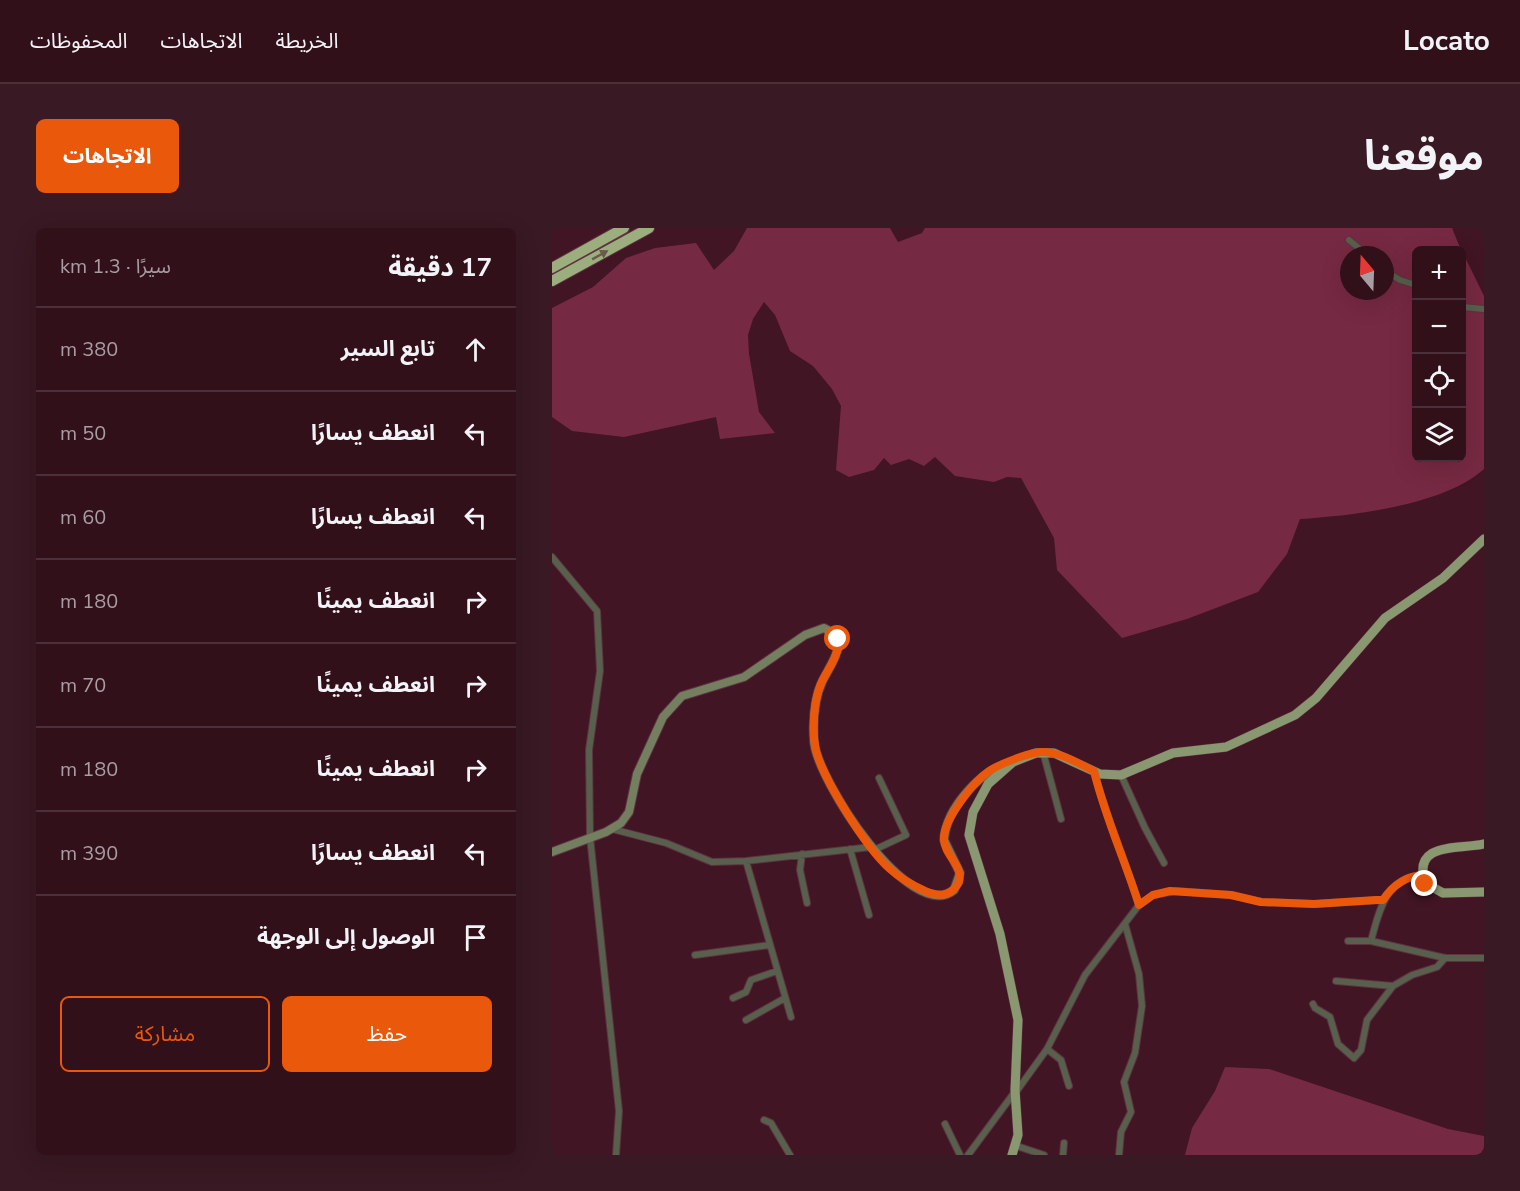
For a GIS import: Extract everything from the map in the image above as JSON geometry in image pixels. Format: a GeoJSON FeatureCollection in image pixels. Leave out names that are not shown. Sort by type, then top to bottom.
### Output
{"type":"FeatureCollection","features":[{"type":"Feature","properties":{"kind":"highway"},"geometry":{"type":"LineString","coordinates":[[552,268],[624,228]]}},
{"type":"Feature","properties":{"kind":"highway"},"geometry":{"type":"LineString","coordinates":[[552,281],[648,228]]}},
{"type":"Feature","properties":{"kind":"main road"},"geometry":{"type":"LineString","coordinates":[[552,852],[612,829],[629,812],[641,764],[663,717],[673,704],[696,690],[744,677],[805,635],[824,628],[835,634],[839,645],[817,695],[814,742],[817,755],[833,789],[872,849],[889,868],[916,887],[942,896],[952,892],[961,876],[944,840],[950,819],[981,778],[997,767],[1042,752],[1061,756],[1107,775],[1121,775],[1173,753],[1226,747],[1295,716],[1316,698],[1386,618],[1443,578],[1484,538]]}},
{"type":"Feature","properties":{"kind":"main road"},"geometry":{"type":"LineString","coordinates":[[1013,762],[995,777],[980,797],[973,812],[969,835],[992,908],[1013,991],[1019,1033],[1014,1151]]}},
{"type":"Feature","properties":{"kind":"main road"},"geometry":{"type":"LineString","coordinates":[[1484,844],[1439,850],[1429,855],[1423,866],[1425,884],[1443,893],[1484,892]]}},
{"type":"Feature","properties":{"kind":"street"},"geometry":{"type":"LineString","coordinates":[[1348,240],[1355,246]]}},
{"type":"Feature","properties":{"kind":"street"},"geometry":{"type":"LineString","coordinates":[[1394,276],[1412,284]]}},
{"type":"Feature","properties":{"kind":"street"},"geometry":{"type":"LineString","coordinates":[[1466,307],[1484,309]]}},
{"type":"Feature","properties":{"kind":"street"},"geometry":{"type":"LineString","coordinates":[[552,557],[597,611],[600,671],[589,750],[590,837],[618,1110],[616,1155]]}},
{"type":"Feature","properties":{"kind":"street"},"geometry":{"type":"LineString","coordinates":[[1042,752],[1061,819]]}},
{"type":"Feature","properties":{"kind":"street"},"geometry":{"type":"LineString","coordinates":[[1094,771],[1107,818],[1119,844],[1139,905]]}},
{"type":"Feature","properties":{"kind":"street"},"geometry":{"type":"LineString","coordinates":[[1121,775],[1144,828],[1164,863]]}},
{"type":"Feature","properties":{"kind":"street"},"geometry":{"type":"LineString","coordinates":[[612,829],[666,843],[707,861],[746,861],[850,849],[872,849],[906,835],[879,778]]}},
{"type":"Feature","properties":{"kind":"street"},"geometry":{"type":"LineString","coordinates":[[850,849],[869,915]]}},
{"type":"Feature","properties":{"kind":"street"},"geometry":{"type":"LineString","coordinates":[[802,854],[800,870],[807,903]]}},
{"type":"Feature","properties":{"kind":"street"},"geometry":{"type":"LineString","coordinates":[[746,861],[791,1017]]}},
{"type":"Feature","properties":{"kind":"street"},"geometry":{"type":"LineString","coordinates":[[1371,940],[1383,900],[1406,878],[1423,875]]}},
{"type":"Feature","properties":{"kind":"street"},"geometry":{"type":"LineString","coordinates":[[968,1155],[1047,1049],[1085,975],[1139,905],[1153,895],[1170,891],[1231,895],[1261,902],[1314,904],[1383,900]]}},
{"type":"Feature","properties":{"kind":"street"},"geometry":{"type":"LineString","coordinates":[[1119,1155],[1120,1132],[1131,1112],[1124,1082],[1135,1053],[1142,1006],[1139,975],[1125,924]]}},
{"type":"Feature","properties":{"kind":"street"},"geometry":{"type":"LineString","coordinates":[[1348,941],[1371,940],[1444,958],[1484,958]]}},
{"type":"Feature","properties":{"kind":"street"},"geometry":{"type":"LineString","coordinates":[[695,955],[770,945]]}},
{"type":"Feature","properties":{"kind":"street"},"geometry":{"type":"LineString","coordinates":[[1313,1004],[1315,1008],[1330,1017],[1338,1044],[1354,1058],[1361,1050],[1367,1020],[1393,986],[1412,975],[1437,967],[1444,958]]}},
{"type":"Feature","properties":{"kind":"street"},"geometry":{"type":"LineString","coordinates":[[733,998],[746,992],[751,980],[777,971]]}},
{"type":"Feature","properties":{"kind":"street"},"geometry":{"type":"LineString","coordinates":[[1336,981],[1393,986]]}},
{"type":"Feature","properties":{"kind":"street"},"geometry":{"type":"LineString","coordinates":[[746,1020],[784,998]]}},
{"type":"Feature","properties":{"kind":"street"},"geometry":{"type":"LineString","coordinates":[[1047,1049],[1061,1059],[1068,1086]]}},
{"type":"Feature","properties":{"kind":"street"},"geometry":{"type":"LineString","coordinates":[[764,1120],[771,1123],[790,1155]]}},
{"type":"Feature","properties":{"kind":"street"},"geometry":{"type":"LineString","coordinates":[[945,1124],[960,1155]]}},
{"type":"Feature","properties":{"kind":"street"},"geometry":{"type":"LineString","coordinates":[[1063,1155],[1064,1143]]}},
{"type":"Feature","properties":{"kind":"street"},"geometry":{"type":"LineString","coordinates":[[1014,1151],[1044,1155]]}},
{"type":"Feature","properties":{"kind":"shaded area"},"geometry":{"type":"Polygon","coordinates":[[[747,228],[890,228],[898,242],[922,233],[925,228],[1452,228],[1459,246],[1412,246],[1412,462],[1466,462],[1466,259],[1484,296],[1484,469],[1446,492],[1422,500],[1371,511],[1300,519],[1287,554],[1258,592],[1187,619],[1122,638],[1057,570],[1054,538],[1021,478],[1007,477],[994,482],[955,476],[935,457],[924,466],[909,459],[891,465],[884,458],[874,470],[849,477],[836,470],[841,406],[832,389],[813,366],[790,351],[775,315],[764,302],[753,319],[748,335],[749,354],[759,412],[775,433],[720,439],[716,417],[624,437],[572,431],[552,417],[552,308],[593,287],[626,258],[655,248],[696,243],[714,270],[734,251],[747,228]]]}},
{"type":"Feature","properties":{"kind":"shaded area"},"geometry":{"type":"Polygon","coordinates":[[[1225,1067],[1269,1069],[1448,1129],[1484,1136],[1484,1155],[1185,1155],[1192,1128],[1215,1091],[1225,1067]]]}},
{"type":"Feature","properties":{"kind":"route"},"geometry":{"type":"LineString","coordinates":[[838,639],[837,652],[817,695],[814,742],[817,755],[833,789],[871,847],[889,868],[916,887],[942,896],[954,890],[961,876],[944,840],[953,814],[963,799],[989,771],[1029,754],[1042,752],[1054,753],[1094,771],[1109,825],[1119,844],[1139,905],[1159,892],[1170,891],[1231,895],[1261,902],[1314,904],[1383,900],[1398,883],[1412,875],[1423,875],[1425,884]]}}]}
